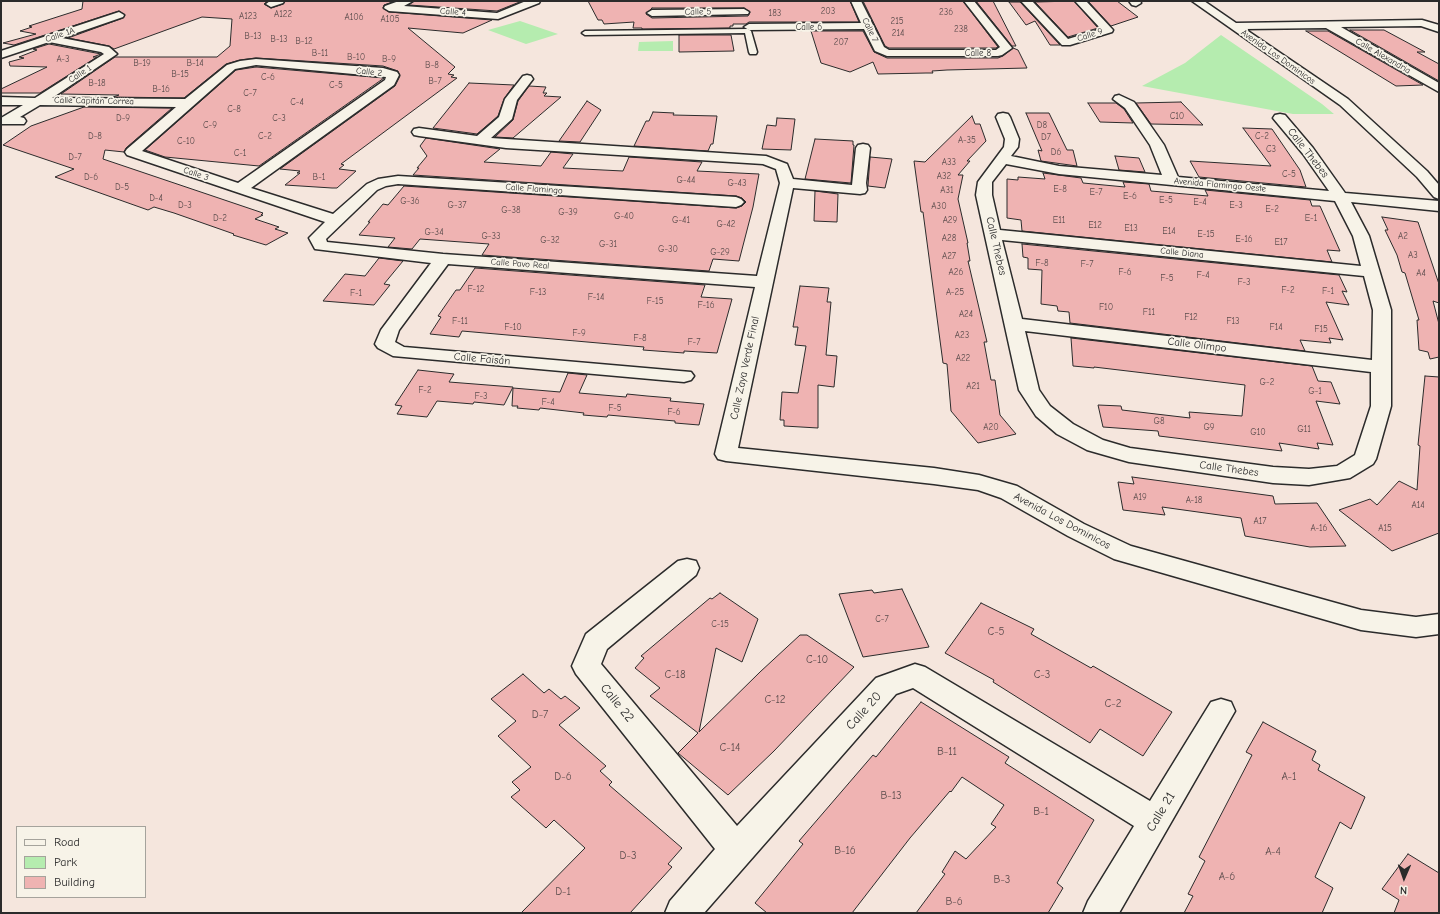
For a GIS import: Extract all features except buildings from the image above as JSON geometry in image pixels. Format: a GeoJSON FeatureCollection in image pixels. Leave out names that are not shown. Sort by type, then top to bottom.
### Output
{"type":"FeatureCollection","features":[{"type":"Feature","properties":{"kind":"street","name":"Calle 4"},"geometry":{"type":"LineString","coordinates":[[408,1],[389,8],[498,16],[535,1]]}},
{"type":"Feature","properties":{"kind":"street"},"geometry":{"type":"LineString","coordinates":[[742,1],[749,29]]}},
{"type":"Feature","properties":{"kind":"street","name":"Calle 7"},"geometry":{"type":"LineString","coordinates":[[856,1],[879,49],[887,53],[914,53]]}},
{"type":"Feature","properties":{"kind":"street","name":"Calle 8"},"geometry":{"type":"LineString","coordinates":[[914,53],[998,52],[1006,48],[969,1]]}},
{"type":"Feature","properties":{"kind":"street","name":"Calle 9"},"geometry":{"type":"LineString","coordinates":[[1026,1],[1066,43],[1108,30],[1080,1]]}},
{"type":"Feature","properties":{"kind":"street"},"geometry":{"type":"LineString","coordinates":[[1200,3],[1233,26]]}},
{"type":"Feature","properties":{"kind":"street","name":"Calle 5"},"geometry":{"type":"LineString","coordinates":[[652,13],[744,12]]}},
{"type":"Feature","properties":{"kind":"street","name":"Calle 1A"},"geometry":{"type":"LineString","coordinates":[[1,55],[119,15]]}},
{"type":"Feature","properties":{"kind":"street","name":"Avenida Los Dominicos"},"geometry":{"type":"LineString","coordinates":[[1233,26],[1327,23],[1422,23],[1439,29]]}},
{"type":"Feature","properties":{"kind":"street","name":"Calle Alexandria"},"geometry":{"type":"LineString","coordinates":[[1327,23],[1439,88]]}},
{"type":"Feature","properties":{"kind":"street","name":"Calle 6"},"geometry":{"type":"LineString","coordinates":[[749,29],[868,26]]}},
{"type":"Feature","properties":{"kind":"street","name":"Avenida Los Dominicos"},"geometry":{"type":"LineString","coordinates":[[1233,26],[1344,102],[1422,174],[1439,194]]}},
{"type":"Feature","properties":{"kind":"street","name":"Calle 1"},"geometry":{"type":"LineString","coordinates":[[19,121],[5,121],[111,54],[105,50],[49,39]]}},
{"type":"Feature","properties":{"kind":"street","name":"Calle 2"},"geometry":{"type":"LineString","coordinates":[[189,102],[231,67],[240,64],[256,62],[384,72],[393,75],[390,82],[240,189]]}},
{"type":"Feature","properties":{"kind":"street"},"geometry":{"type":"LineString","coordinates":[[481,140],[505,119],[510,99],[527,79]]}},
{"type":"Feature","properties":{"kind":"street"},"geometry":{"type":"LineString","coordinates":[[1119,99],[1130,105],[1157,145],[1172,181]]}},
{"type":"Feature","properties":{"kind":"street","name":"Calle Capitán Correa"},"geometry":{"type":"LineString","coordinates":[[1,101],[40,100],[189,102]]}},
{"type":"Feature","properties":{"kind":"street","name":"Calle 3"},"geometry":{"type":"LineString","coordinates":[[189,102],[132,152],[240,189],[339,217]]}},
{"type":"Feature","properties":{"kind":"street","name":"Calle Thebes"},"geometry":{"type":"LineString","coordinates":[[1003,117],[1012,139],[1011,147],[986,182],[984,195],[1028,390],[1043,411],[1065,429],[1095,445],[1129,455],[1273,475],[1309,477],[1342,473],[1365,459],[1381,406],[1382,310],[1361,236],[1340,196],[1308,152],[1280,118]]}},
{"type":"Feature","properties":{"kind":"street"},"geometry":{"type":"LineString","coordinates":[[419,132],[506,144],[766,160],[782,167],[787,183],[860,190],[859,183],[863,148]]}},
{"type":"Feature","properties":{"kind":"street","name":"Avenida Flamingo Oeste"},"geometry":{"type":"LineString","coordinates":[[1002,160],[1059,170],[1439,206]]}},
{"type":"Feature","properties":{"kind":"street","name":"Calle Flamingo"},"geometry":{"type":"LineString","coordinates":[[339,217],[372,187],[383,182],[398,180],[736,202]]}},
{"type":"Feature","properties":{"kind":"street","name":"Calle Zaya Verde Final"},"geometry":{"type":"LineString","coordinates":[[726,454],[787,183]]}},
{"type":"Feature","properties":{"kind":"street","name":"Calle Pavo Real"},"geometry":{"type":"LineString","coordinates":[[339,217],[317,238],[322,246],[442,259],[764,282]]}},
{"type":"Feature","properties":{"kind":"street","name":"Calle Diana"},"geometry":{"type":"LineString","coordinates":[[993,234],[1371,272]]}},
{"type":"Feature","properties":{"kind":"street","name":"Calle Faisán"},"geometry":{"type":"LineString","coordinates":[[442,259],[390,330],[385,344],[400,352],[684,376]]}},
{"type":"Feature","properties":{"kind":"street","name":"Calle Olimpo"},"geometry":{"type":"LineString","coordinates":[[1013,324],[1381,367]]}},
{"type":"Feature","properties":{"kind":"street","name":"Avenida Los Dominicos"},"geometry":{"type":"LineString","coordinates":[[726,454],[934,476],[979,483],[1009,492],[1076,530],[1123,553],[1361,620],[1416,627],[1439,624]]}},
{"type":"Feature","properties":{"kind":"street","name":"Calle 22"},"geometry":{"type":"LineString","coordinates":[[687,568],[596,642],[586,666],[737,851]]}},
{"type":"Feature","properties":{"kind":"street","name":"Calle 20"},"geometry":{"type":"LineString","coordinates":[[682,913],[703,887],[886,686],[915,675],[1155,822]]}},
{"type":"Feature","properties":{"kind":"street","name":"Calle 21"},"geometry":{"type":"LineString","coordinates":[[1100,913],[1221,711]]}},
{"type":"Feature","properties":{"kind":"lane"},"geometry":{"type":"LineString","coordinates":[[586,34],[749,29],[753,52]]}},
{"type":"Feature","properties":{"kind":"green space"},"geometry":{"type":"Polygon","coordinates":[[[520,21],[558,34],[526,44],[488,30],[520,21]]]}},
{"type":"Feature","properties":{"kind":"green space"},"geometry":{"type":"Polygon","coordinates":[[[1221,35],[1322,104],[1334,114],[1293,114],[1142,86],[1185,63],[1221,35]]]}},
{"type":"Feature","properties":{"kind":"green space"},"geometry":{"type":"Polygon","coordinates":[[[673,41],[673,51],[638,51],[639,42],[673,41]]]}}]}
